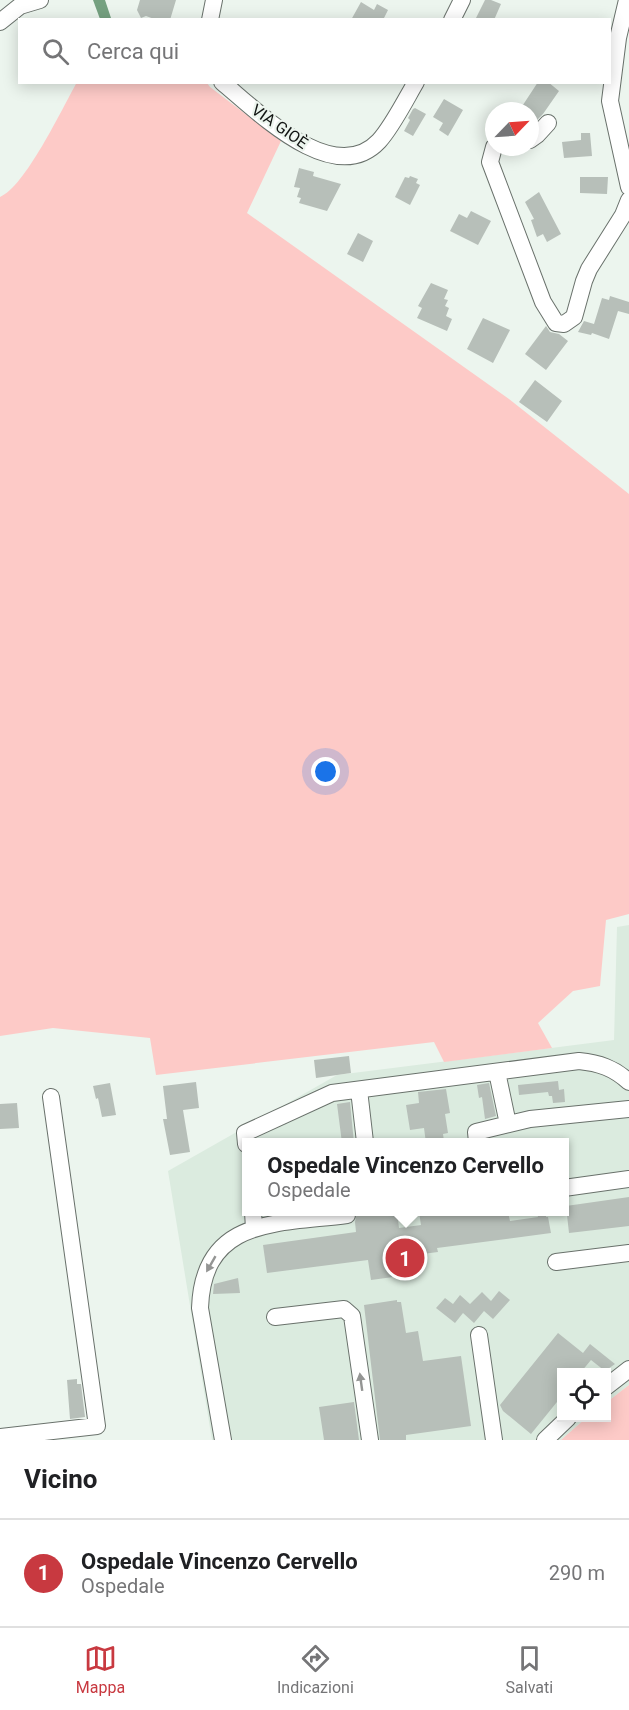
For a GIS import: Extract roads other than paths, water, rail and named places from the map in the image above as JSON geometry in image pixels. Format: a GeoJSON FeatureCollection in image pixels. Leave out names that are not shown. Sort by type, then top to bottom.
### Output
{"type":"FeatureCollection","features":[{"type":"Feature","properties":{"kind":"street"},"geometry":{"type":"LineString","coordinates":[[3,14],[40,0]]}},
{"type":"Feature","properties":{"kind":"street"},"geometry":{"type":"LineString","coordinates":[[210,18],[214,0]]}},
{"type":"Feature","properties":{"kind":"street"},"geometry":{"type":"LineString","coordinates":[[453,18],[462,0]]}},
{"type":"Feature","properties":{"kind":"street"},"geometry":{"type":"LineString","coordinates":[[627,0],[618,38],[610,101],[629,187]]}},
{"type":"Feature","properties":{"kind":"street","name":"VIA GIOÈ"},"geometry":{"type":"LineString","coordinates":[[224,84],[280,129],[306,146],[340,157],[355,156],[369,150],[380,140],[415,84]]}},
{"type":"Feature","properties":{"kind":"street"},"geometry":{"type":"LineString","coordinates":[[539,133],[548,123]]}},
{"type":"Feature","properties":{"kind":"street"},"geometry":{"type":"LineString","coordinates":[[492,156],[490,162],[543,302],[556,323],[564,324],[574,317],[587,275],[623,215],[629,200]]}},
{"type":"Feature","properties":{"kind":"street"},"geometry":{"type":"LineString","coordinates":[[246,1138],[245,1133],[332,1093],[579,1061],[598,1063],[614,1070],[629,1082]]}},
{"type":"Feature","properties":{"kind":"street"},"geometry":{"type":"LineString","coordinates":[[496,1072],[508,1124]]}},
{"type":"Feature","properties":{"kind":"street"},"geometry":{"type":"LineString","coordinates":[[359,1090],[364,1138]]}},
{"type":"Feature","properties":{"kind":"street"},"geometry":{"type":"LineString","coordinates":[[0,1437],[97,1426],[51,1097]]}},
{"type":"Feature","properties":{"kind":"street"},"geometry":{"type":"LineString","coordinates":[[477,1138],[476,1132],[530,1119],[629,1109]]}},
{"type":"Feature","properties":{"kind":"street"},"geometry":{"type":"LineString","coordinates":[[569,1187],[629,1179]]}},
{"type":"Feature","properties":{"kind":"street"},"geometry":{"type":"LineString","coordinates":[[223,1440],[200,1308],[201,1287],[208,1266],[222,1247],[253,1220],[328,1216]]}},
{"type":"Feature","properties":{"kind":"street"},"geometry":{"type":"LineString","coordinates":[[556,1262],[629,1253]]}},
{"type":"Feature","properties":{"kind":"street"},"geometry":{"type":"LineString","coordinates":[[275,1317],[344,1309],[352,1316],[370,1440]]}},
{"type":"Feature","properties":{"kind":"street"},"geometry":{"type":"LineString","coordinates":[[478,1335],[494,1440]]}},
{"type":"Feature","properties":{"kind":"street"},"geometry":{"type":"LineString","coordinates":[[611,1383],[629,1369]]}},
{"type":"Feature","properties":{"kind":"street"},"geometry":{"type":"LineString","coordinates":[[545,1440],[564,1422]]}},
{"type":"Feature","properties":{"kind":"place","name":"Ospedale Vincenzo Cervello"},"geometry":{"type":"Point","coordinates":[405,1258]}}]}
